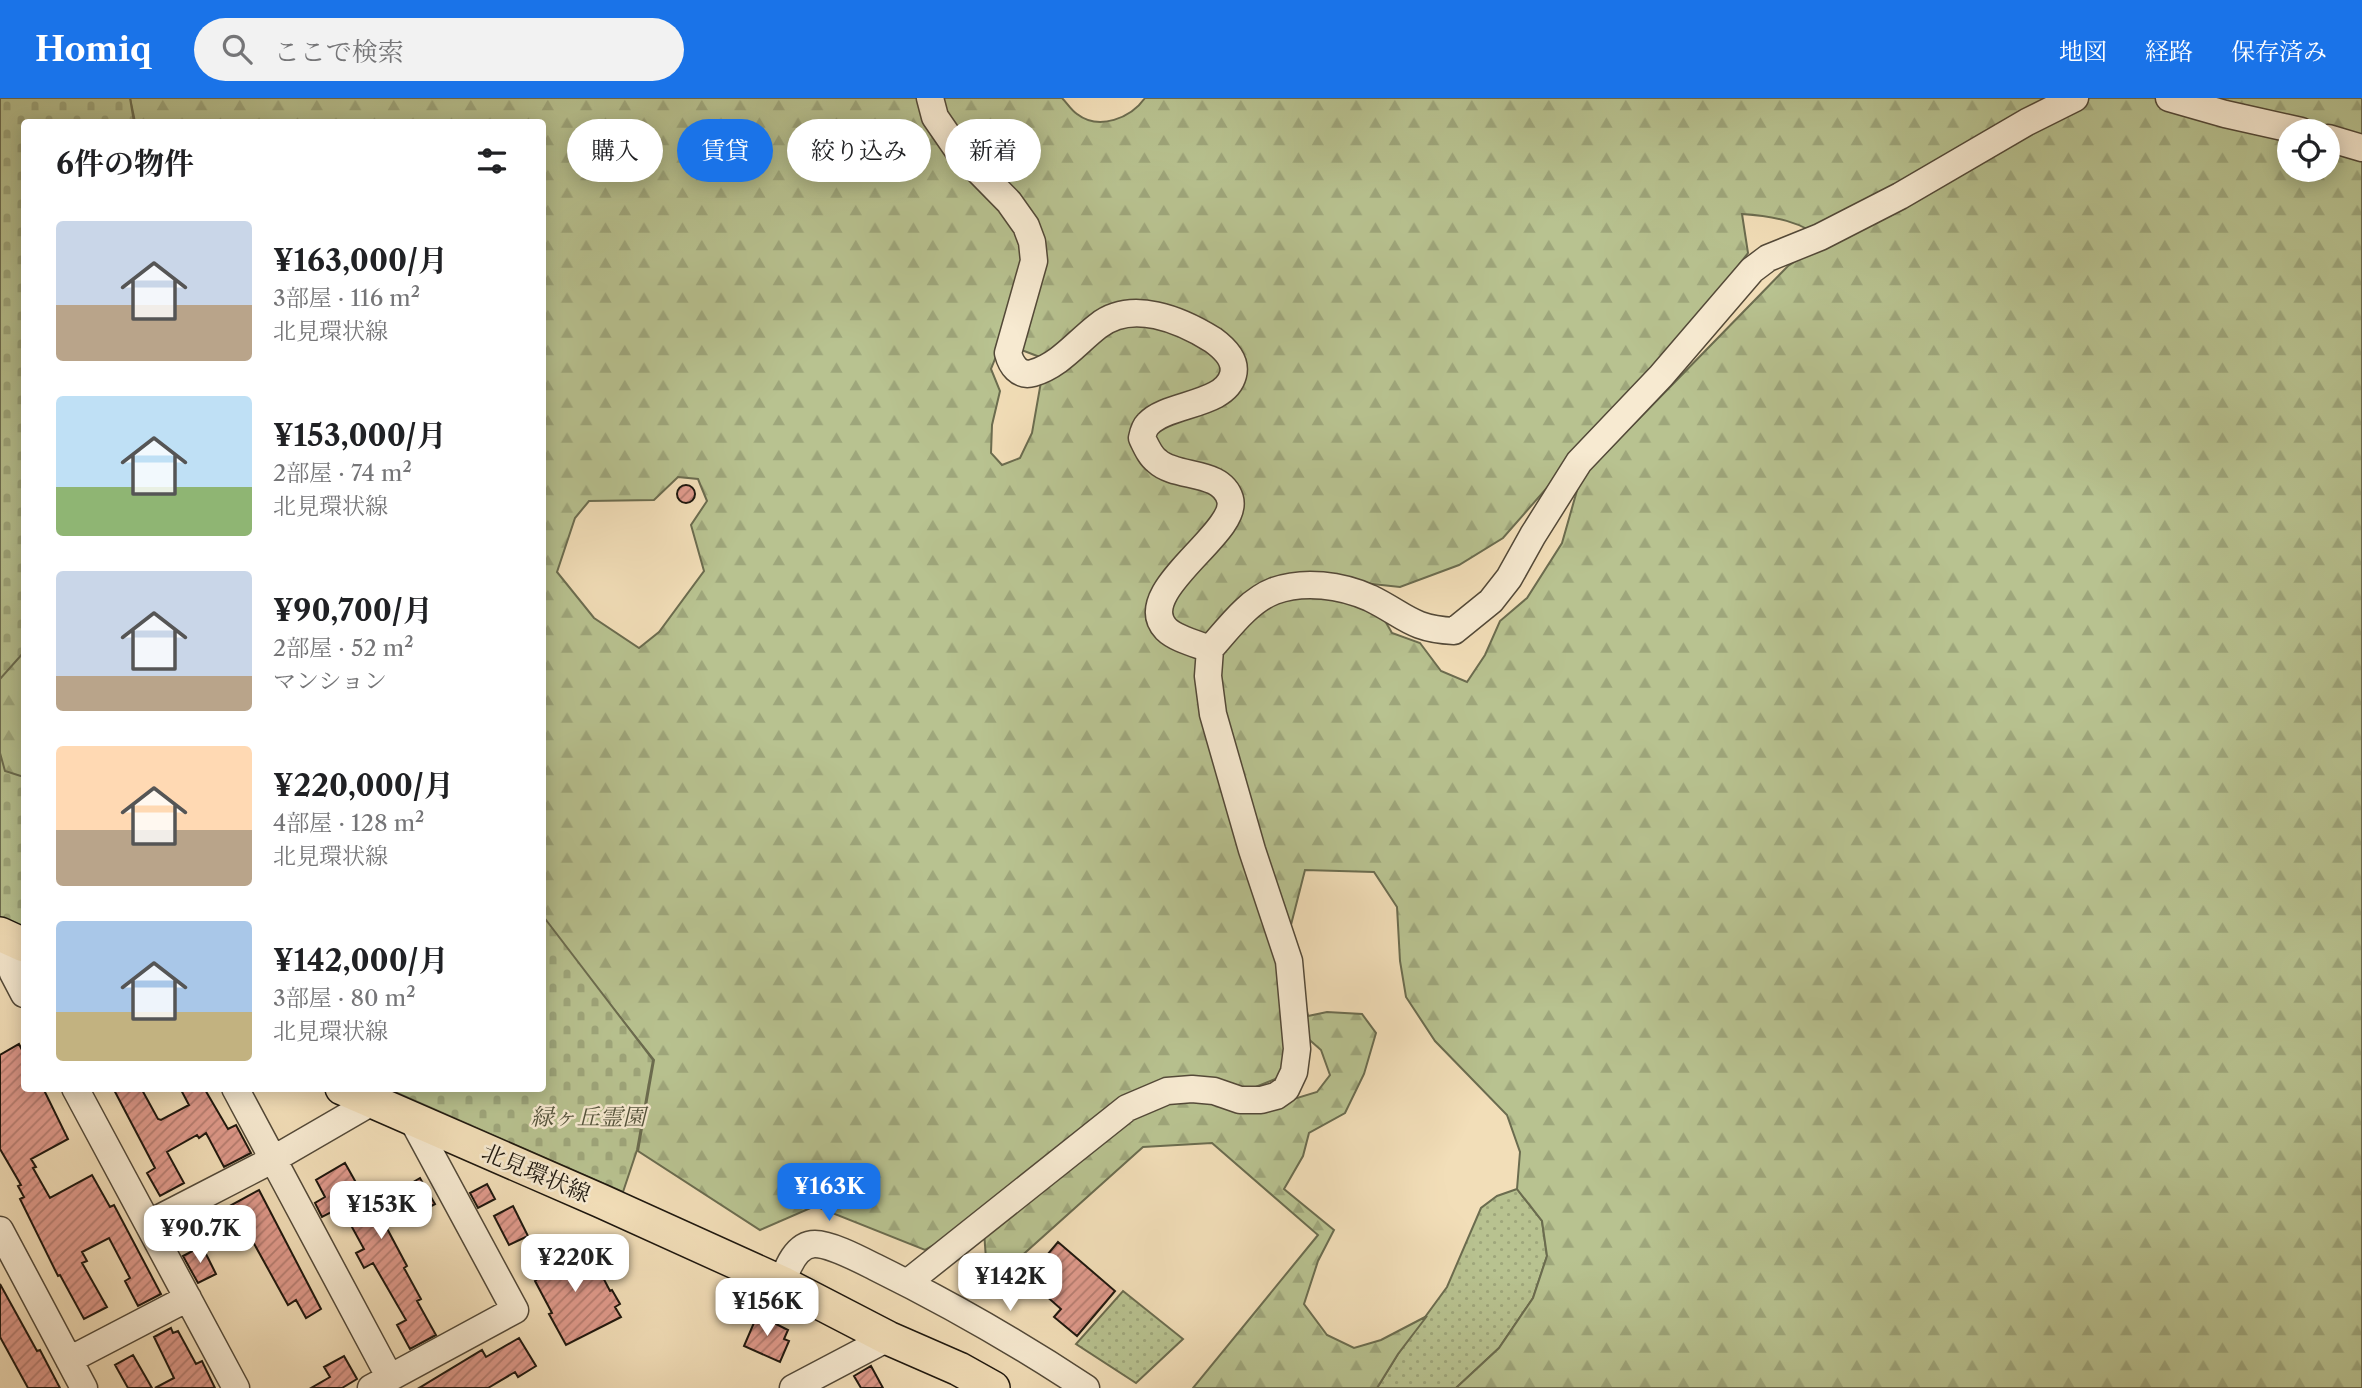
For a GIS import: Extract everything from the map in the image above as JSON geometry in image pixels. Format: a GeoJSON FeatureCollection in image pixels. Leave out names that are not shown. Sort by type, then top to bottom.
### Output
{"type":"FeatureCollection","features":[{"type":"Feature","properties":{"kind":"main road"},"geometry":{"type":"LineString","coordinates":[[0,936],[21,944]]}},
{"type":"Feature","properties":{"kind":"main road","name":"北見環状線"},"geometry":{"type":"LineString","coordinates":[[351,1092],[601,1200],[782,1283],[993,1388]]}},
{"type":"Feature","properties":{"kind":"street"},"geometry":{"type":"LineString","coordinates":[[930,98],[935,117],[957,149],[1009,202],[1026,226],[1032,242],[1034,261],[1008,353],[1012,366],[1022,373],[1032,374],[1068,353],[1100,324],[1119,316],[1137,313],[1156,315],[1197,330],[1221,345],[1232,359],[1234,373],[1228,387],[1212,396],[1154,418],[1145,426],[1142,439],[1157,462],[1215,481],[1226,489],[1231,502],[1229,513],[1219,531],[1196,552],[1175,578],[1160,607],[1160,617],[1165,628],[1210,649]]}},
{"type":"Feature","properties":{"kind":"street"},"geometry":{"type":"LineString","coordinates":[[907,1283],[1126,1108],[1167,1091],[1214,1091],[1240,1100],[1261,1100],[1276,1096],[1286,1089],[1294,1072],[1297,1049],[1289,961],[1252,850],[1213,714],[1208,676],[1210,649],[1249,607],[1274,591],[1307,585],[1335,586],[1369,598],[1412,624],[1432,630],[1454,631],[1491,601],[1509,578],[1579,462],[1661,376],[1752,270],[1768,258],[1820,237],[1900,196],[2027,122],[2075,98]]}},
{"type":"Feature","properties":{"kind":"street"},"geometry":{"type":"LineString","coordinates":[[2169,98],[2277,126]]}},
{"type":"Feature","properties":{"kind":"street"},"geometry":{"type":"LineString","coordinates":[[2340,142],[2362,148]]}},
{"type":"Feature","properties":{"kind":"street"},"geometry":{"type":"LineString","coordinates":[[0,936],[21,989]]}},
{"type":"Feature","properties":{"kind":"street"},"geometry":{"type":"LineString","coordinates":[[77,1092],[236,1388]]}},
{"type":"Feature","properties":{"kind":"street"},"geometry":{"type":"LineString","coordinates":[[237,1092],[380,1383],[515,1310],[413,1121]]}},
{"type":"Feature","properties":{"kind":"street"},"geometry":{"type":"LineString","coordinates":[[148,1224],[272,1160],[372,1102]]}},
{"type":"Feature","properties":{"kind":"street"},"geometry":{"type":"LineString","coordinates":[[0,1230],[84,1388]]}},
{"type":"Feature","properties":{"kind":"street"},"geometry":{"type":"LineString","coordinates":[[782,1283],[796,1255],[805,1247],[815,1244],[855,1257],[1025,1347],[1086,1388]]}},
{"type":"Feature","properties":{"kind":"street"},"geometry":{"type":"LineString","coordinates":[[69,1360],[188,1298]]}},
{"type":"Feature","properties":{"kind":"street"},"geometry":{"type":"LineString","coordinates":[[793,1388],[888,1338]]}},
{"type":"Feature","properties":{"kind":"green space"},"geometry":{"type":"Polygon","coordinates":[[[0,98],[130,98],[134,119],[21,119],[21,655],[0,679],[0,98]]]}},
{"type":"Feature","properties":{"kind":"green space"},"geometry":{"type":"Polygon","coordinates":[[[130,98],[1062,98],[1086,119],[1104,122],[1132,111],[1145,98],[2362,98],[2362,1388],[1456,1388],[1499,1348],[1533,1298],[1547,1256],[1542,1221],[1517,1189],[1520,1152],[1507,1115],[1435,1041],[1406,997],[1400,961],[1397,907],[1374,872],[1305,870],[1282,960],[1302,990],[1308,1016],[1327,1012],[1362,1014],[1376,1033],[1364,1074],[1345,1113],[1309,1133],[1303,1156],[1284,1189],[1334,1230],[1318,1261],[1304,1304],[1327,1335],[1354,1348],[1381,1340],[1427,1316],[1398,1354],[1377,1388],[1193,1388],[1318,1235],[1212,1143],[1143,1147],[988,1286],[983,1218],[925,1250],[815,1206],[760,1230],[638,1151],[654,1060],[546,924],[546,119],[134,119],[130,98]],[[1742,214],[1748,253],[1719,291],[1503,538],[1459,565],[1400,587],[1363,583],[1392,633],[1420,643],[1441,671],[1467,682],[1485,655],[1500,621],[1527,598],[1562,543],[1578,487],[1590,469],[1788,266],[1826,242],[1797,224],[1765,216],[1742,214]],[[999,349],[991,369],[1000,391],[992,425],[991,453],[1002,465],[1020,458],[1032,433],[1045,359],[1019,349],[999,349]],[[678,477],[654,500],[589,501],[575,518],[557,572],[594,618],[639,648],[659,632],[704,571],[691,525],[707,501],[698,479],[678,477]],[[1304,1035],[1278,1078],[1248,1090],[1271,1106],[1317,1092],[1330,1075],[1321,1050],[1304,1035]]]}},
{"type":"Feature","properties":{"kind":"green space"},"geometry":{"type":"Polygon","coordinates":[[[21,597],[21,784],[0,780],[0,617],[21,597]]]}},
{"type":"Feature","properties":{"kind":"green space"},"geometry":{"type":"Polygon","coordinates":[[[0,753],[5,771],[21,776],[21,928],[0,918],[0,753]]]}},
{"type":"Feature","properties":{"kind":"green space","name":"緑ヶ丘霊園"},"geometry":{"type":"Polygon","coordinates":[[[546,920],[653,1060],[637,1150],[623,1192],[395,1092],[546,1092],[546,920]]]}},
{"type":"Feature","properties":{"kind":"green space"},"geometry":{"type":"Polygon","coordinates":[[[1517,1189],[1542,1221],[1547,1256],[1533,1298],[1499,1348],[1456,1388],[1377,1388],[1398,1354],[1447,1287],[1481,1208],[1497,1196],[1517,1189]]]}},
{"type":"Feature","properties":{"kind":"green space"},"geometry":{"type":"Polygon","coordinates":[[[1123,1291],[1183,1339],[1136,1383],[1076,1344],[1123,1291]]]}},
{"type":"Feature","properties":{"kind":"building"},"geometry":{"type":"Polygon","coordinates":[[[686,485],[692,488],[695,494],[692,500],[686,503],[680,500],[677,494],[680,488],[686,485]]]}},
{"type":"Feature","properties":{"kind":"building"},"geometry":{"type":"Polygon","coordinates":[[[19,1044],[21,1092],[45,1092],[68,1139],[31,1159],[36,1167],[33,1168],[50,1198],[92,1175],[110,1207],[114,1205],[161,1294],[138,1306],[125,1281],[130,1278],[109,1238],[82,1252],[87,1261],[82,1263],[107,1307],[84,1319],[60,1275],[58,1276],[20,1199],[24,1197],[18,1186],[21,1185],[0,1149],[0,1055],[19,1044]]]}},
{"type":"Feature","properties":{"kind":"building"},"geometry":{"type":"Polygon","coordinates":[[[115,1092],[143,1092],[161,1120],[189,1105],[182,1092],[206,1092],[228,1129],[236,1125],[251,1153],[224,1167],[206,1133],[199,1138],[197,1135],[167,1152],[184,1183],[160,1196],[147,1173],[155,1168],[115,1092]]]}},
{"type":"Feature","properties":{"kind":"building"},"geometry":{"type":"Polygon","coordinates":[[[345,1163],[368,1204],[372,1201],[374,1205],[420,1178],[435,1204],[413,1216],[408,1206],[383,1221],[407,1266],[404,1268],[421,1299],[417,1301],[436,1335],[410,1349],[397,1325],[406,1320],[373,1263],[364,1268],[356,1253],[364,1249],[341,1207],[322,1217],[315,1203],[325,1197],[316,1180],[345,1163]]]}},
{"type":"Feature","properties":{"kind":"building"},"geometry":{"type":"Polygon","coordinates":[[[487,1184],[495,1199],[478,1208],[470,1193],[487,1184]]]}},
{"type":"Feature","properties":{"kind":"building"},"geometry":{"type":"Polygon","coordinates":[[[259,1190],[321,1309],[306,1318],[296,1300],[288,1305],[247,1231],[219,1247],[204,1220],[259,1190]]]}},
{"type":"Feature","properties":{"kind":"building"},"geometry":{"type":"Polygon","coordinates":[[[513,1206],[528,1236],[509,1245],[494,1216],[513,1206]]]}},
{"type":"Feature","properties":{"kind":"building"},"geometry":{"type":"Polygon","coordinates":[[[1058,1242],[1115,1291],[1077,1336],[1054,1317],[1061,1309],[1027,1279],[1058,1242]]]}},
{"type":"Feature","properties":{"kind":"building"},"geometry":{"type":"Polygon","coordinates":[[[579,1245],[590,1267],[596,1264],[610,1291],[612,1290],[620,1304],[615,1307],[621,1317],[566,1345],[549,1314],[552,1313],[535,1281],[539,1278],[531,1264],[551,1253],[554,1257],[579,1245]]]}},
{"type":"Feature","properties":{"kind":"building"},"geometry":{"type":"Polygon","coordinates":[[[202,1246],[216,1274],[198,1283],[183,1256],[202,1246]]]}},
{"type":"Feature","properties":{"kind":"building"},"geometry":{"type":"Polygon","coordinates":[[[0,1284],[60,1388],[28,1388],[0,1337],[0,1284]]]}},
{"type":"Feature","properties":{"kind":"building"},"geometry":{"type":"Polygon","coordinates":[[[759,1311],[774,1317],[772,1322],[788,1330],[784,1339],[789,1341],[780,1362],[744,1346],[759,1311]]]}},
{"type":"Feature","properties":{"kind":"building"},"geometry":{"type":"Polygon","coordinates":[[[171,1328],[173,1333],[178,1331],[196,1364],[202,1361],[215,1388],[155,1388],[174,1378],[154,1337],[171,1328]]]}},
{"type":"Feature","properties":{"kind":"building"},"geometry":{"type":"Polygon","coordinates":[[[519,1338],[536,1366],[518,1377],[515,1372],[488,1388],[419,1388],[482,1350],[486,1357],[519,1338]]]}},
{"type":"Feature","properties":{"kind":"building"},"geometry":{"type":"Polygon","coordinates":[[[133,1355],[152,1388],[128,1388],[115,1365],[133,1355]]]}},
{"type":"Feature","properties":{"kind":"building"},"geometry":{"type":"Polygon","coordinates":[[[344,1356],[357,1379],[342,1388],[311,1388],[330,1377],[324,1367],[344,1356]]]}},
{"type":"Feature","properties":{"kind":"building"},"geometry":{"type":"Polygon","coordinates":[[[871,1366],[883,1388],[861,1388],[854,1376],[871,1366]]]}}]}
